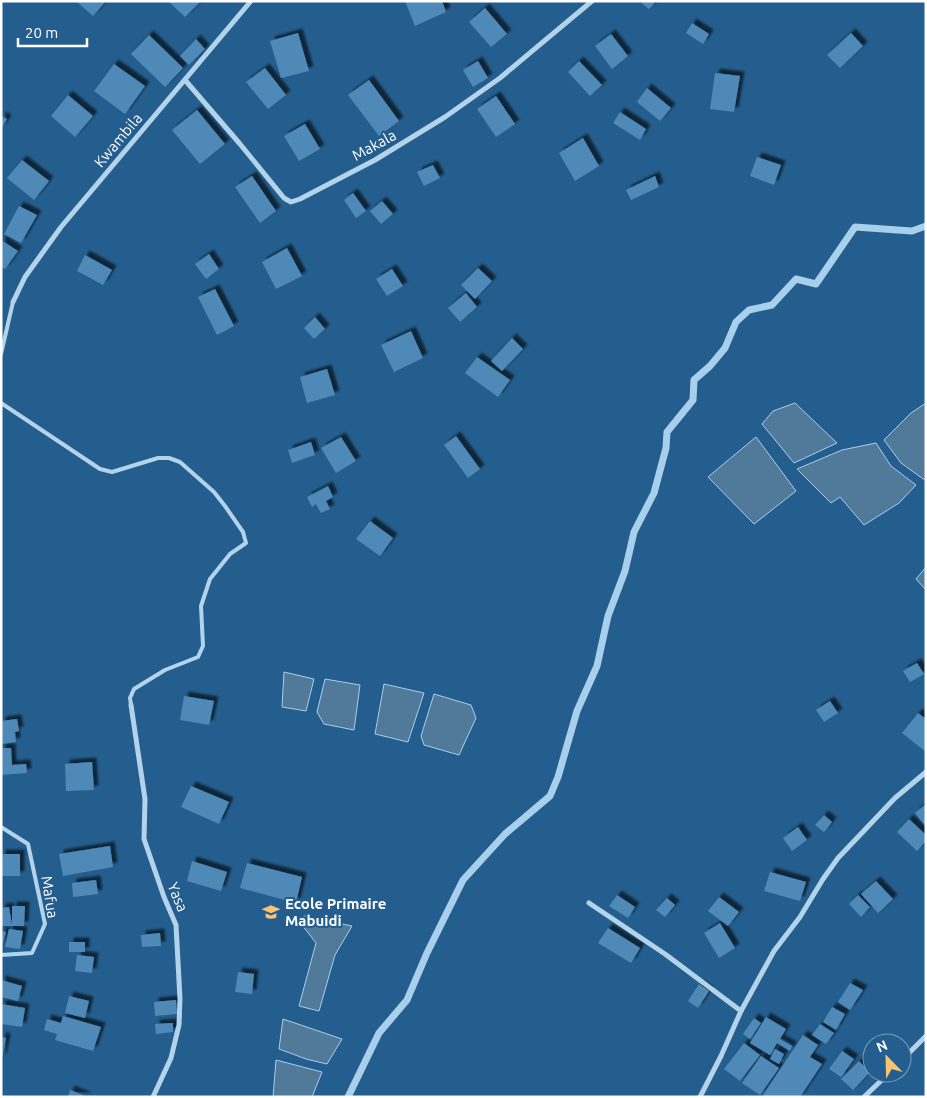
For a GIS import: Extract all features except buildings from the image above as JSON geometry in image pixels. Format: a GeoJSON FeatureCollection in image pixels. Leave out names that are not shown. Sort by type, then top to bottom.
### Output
{"type":"FeatureCollection","features":[{"type":"Feature","properties":{"kind":"street","name":"Kwambila"},"geometry":{"type":"LineString","coordinates":[[13,302],[25,277],[61,227],[251,1]]}},
{"type":"Feature","properties":{"kind":"street","name":"Makala"},"geometry":{"type":"LineString","coordinates":[[185,80],[284,198],[291,202],[300,200],[376,160],[445,116],[500,78],[592,1]]}},
{"type":"Feature","properties":{"kind":"street","name":"Yasa"},"geometry":{"type":"LineString","coordinates":[[131,705],[145,794],[144,839],[164,898],[176,925],[180,990],[179,1025],[171,1058],[153,1097]]}},
{"type":"Feature","properties":{"kind":"street"},"geometry":{"type":"LineString","coordinates":[[700,1097],[741,1011],[774,950],[800,917],[823,879],[838,858],[895,798],[926,772]]}},
{"type":"Feature","properties":{"kind":"street"},"geometry":{"type":"LineString","coordinates":[[589,903],[665,954],[741,1011]]}},
{"type":"Feature","properties":{"kind":"street"},"geometry":{"type":"LineString","coordinates":[[912,1050],[926,1036]]}},
{"type":"Feature","properties":{"kind":"street"},"geometry":{"type":"LineString","coordinates":[[864,1097],[879,1083]]}},
{"type":"Feature","properties":{"kind":"lane"},"geometry":{"type":"LineString","coordinates":[[1,354],[13,302]]}},
{"type":"Feature","properties":{"kind":"lane"},"geometry":{"type":"LineString","coordinates":[[1,403],[100,469],[112,472],[158,458],[169,458],[180,462],[214,492],[243,532],[246,542],[230,554],[210,579],[201,606],[203,646],[198,657],[165,670],[134,689],[130,698],[131,705]]}},
{"type":"Feature","properties":{"kind":"lane","name":"Mafua"},"geometry":{"type":"LineString","coordinates":[[1,827],[28,844],[45,924],[32,953],[1,955]]}},
{"type":"Feature","properties":{"kind":"water"},"geometry":{"type":"Polygon","coordinates":[[[795,403],[837,443],[794,463],[762,424],[773,411],[795,403]]]}},
{"type":"Feature","properties":{"kind":"water"},"geometry":{"type":"Polygon","coordinates":[[[926,403],[926,481],[901,463],[884,440],[911,413],[926,403]]]}},
{"type":"Feature","properties":{"kind":"water"},"geometry":{"type":"Polygon","coordinates":[[[756,437],[796,491],[754,524],[708,477],[756,437]]]}},
{"type":"Feature","properties":{"kind":"water"},"geometry":{"type":"Polygon","coordinates":[[[876,443],[891,466],[916,485],[899,503],[864,525],[840,497],[831,503],[797,469],[842,450],[876,443]]]}},
{"type":"Feature","properties":{"kind":"water"},"geometry":{"type":"Polygon","coordinates":[[[926,567],[926,590],[916,579],[926,567]]]}},
{"type":"Feature","properties":{"kind":"water"},"geometry":{"type":"Polygon","coordinates":[[[284,672],[314,679],[306,711],[282,707],[284,672]]]}},
{"type":"Feature","properties":{"kind":"water"},"geometry":{"type":"Polygon","coordinates":[[[325,679],[360,685],[354,730],[324,724],[317,712],[325,679]]]}},
{"type":"Feature","properties":{"kind":"water"},"geometry":{"type":"Polygon","coordinates":[[[384,684],[424,693],[408,742],[375,734],[384,684]]]}},
{"type":"Feature","properties":{"kind":"water"},"geometry":{"type":"Polygon","coordinates":[[[434,694],[471,705],[476,718],[459,755],[424,745],[421,736],[434,694]]]}},
{"type":"Feature","properties":{"kind":"water"},"geometry":{"type":"Polygon","coordinates":[[[304,916],[352,926],[335,955],[319,1011],[299,1006],[316,943],[302,925],[304,916]]]}},
{"type":"Feature","properties":{"kind":"water"},"geometry":{"type":"Polygon","coordinates":[[[283,1019],[342,1039],[327,1064],[279,1049],[283,1019]]]}},
{"type":"Feature","properties":{"kind":"water"},"geometry":{"type":"Polygon","coordinates":[[[276,1060],[322,1072],[312,1097],[273,1097],[276,1060]]]}},
{"type":"Feature","properties":{"kind":"waterway"},"geometry":{"type":"LineString","coordinates":[[348,1097],[379,1033],[407,1000],[427,953],[463,880],[505,834],[550,796],[558,777],[577,711],[597,666],[608,616],[625,571],[634,532],[654,493],[666,448],[667,432],[693,400],[694,380],[710,366],[725,348],[736,322],[749,310],[772,305],[796,279],[816,284],[855,227],[912,231],[926,226]]}},
{"type":"Feature","properties":{"kind":"place","name":"Ecole Primaire Mabuidi"},"geometry":{"type":"Point","coordinates":[271,912]}}]}
